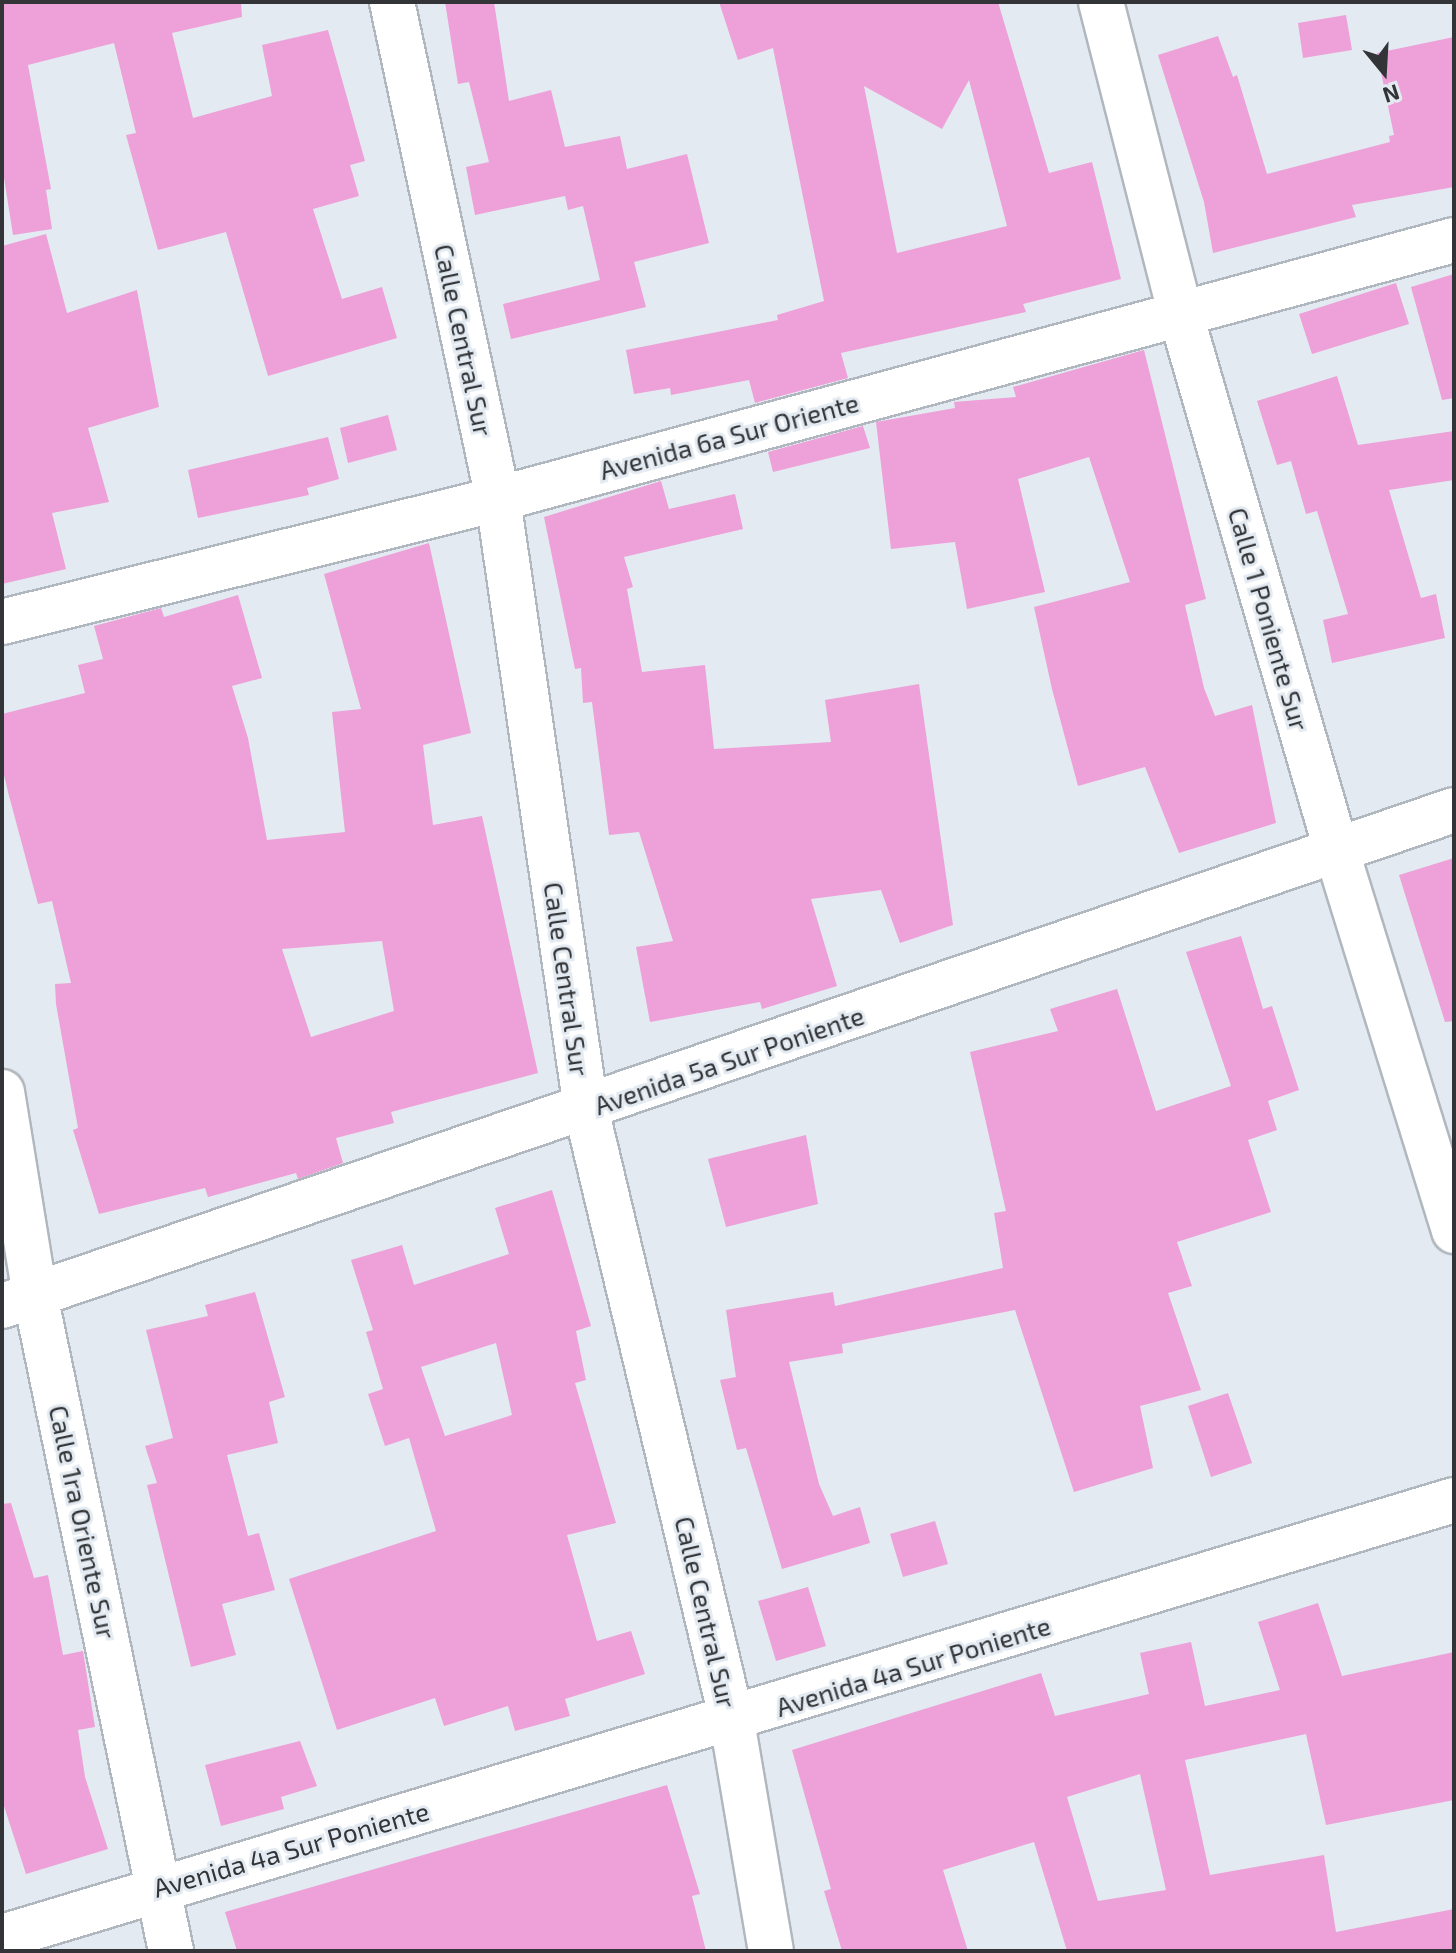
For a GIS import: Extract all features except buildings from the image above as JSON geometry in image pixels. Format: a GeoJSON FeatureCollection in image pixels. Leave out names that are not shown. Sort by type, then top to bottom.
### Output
{"type":"FeatureCollection","features":[{"type":"Feature","properties":{"kind":"street","name":"Calle Central Sur"},"geometry":{"type":"LineString","coordinates":[[392,2],[498,499],[586,1109],[732,1721],[771,1951]]}},
{"type":"Feature","properties":{"kind":"street","name":"Calle 1 Poniente Sur"},"geometry":{"type":"LineString","coordinates":[[1101,2],[1180,312],[1336,849],[1454,1231]]}},
{"type":"Feature","properties":{"kind":"street","name":"Avenida 6a Sur Oriente"},"geometry":{"type":"LineString","coordinates":[[2,622],[498,499],[1454,240]]}},
{"type":"Feature","properties":{"kind":"street","name":"Avenida 5a Sur Poniente"},"geometry":{"type":"LineString","coordinates":[[18,1301],[1454,810]]}},
{"type":"Feature","properties":{"kind":"street","name":"Calle 1ra Oriente Sur"},"geometry":{"type":"LineString","coordinates":[[2,1092],[18,1301],[159,1887],[171,1951]]}},
{"type":"Feature","properties":{"kind":"street","name":"Avenida 4a Sur Poniente"},"geometry":{"type":"LineString","coordinates":[[2,1937],[159,1887],[732,1721],[1454,1500]]}}]}
